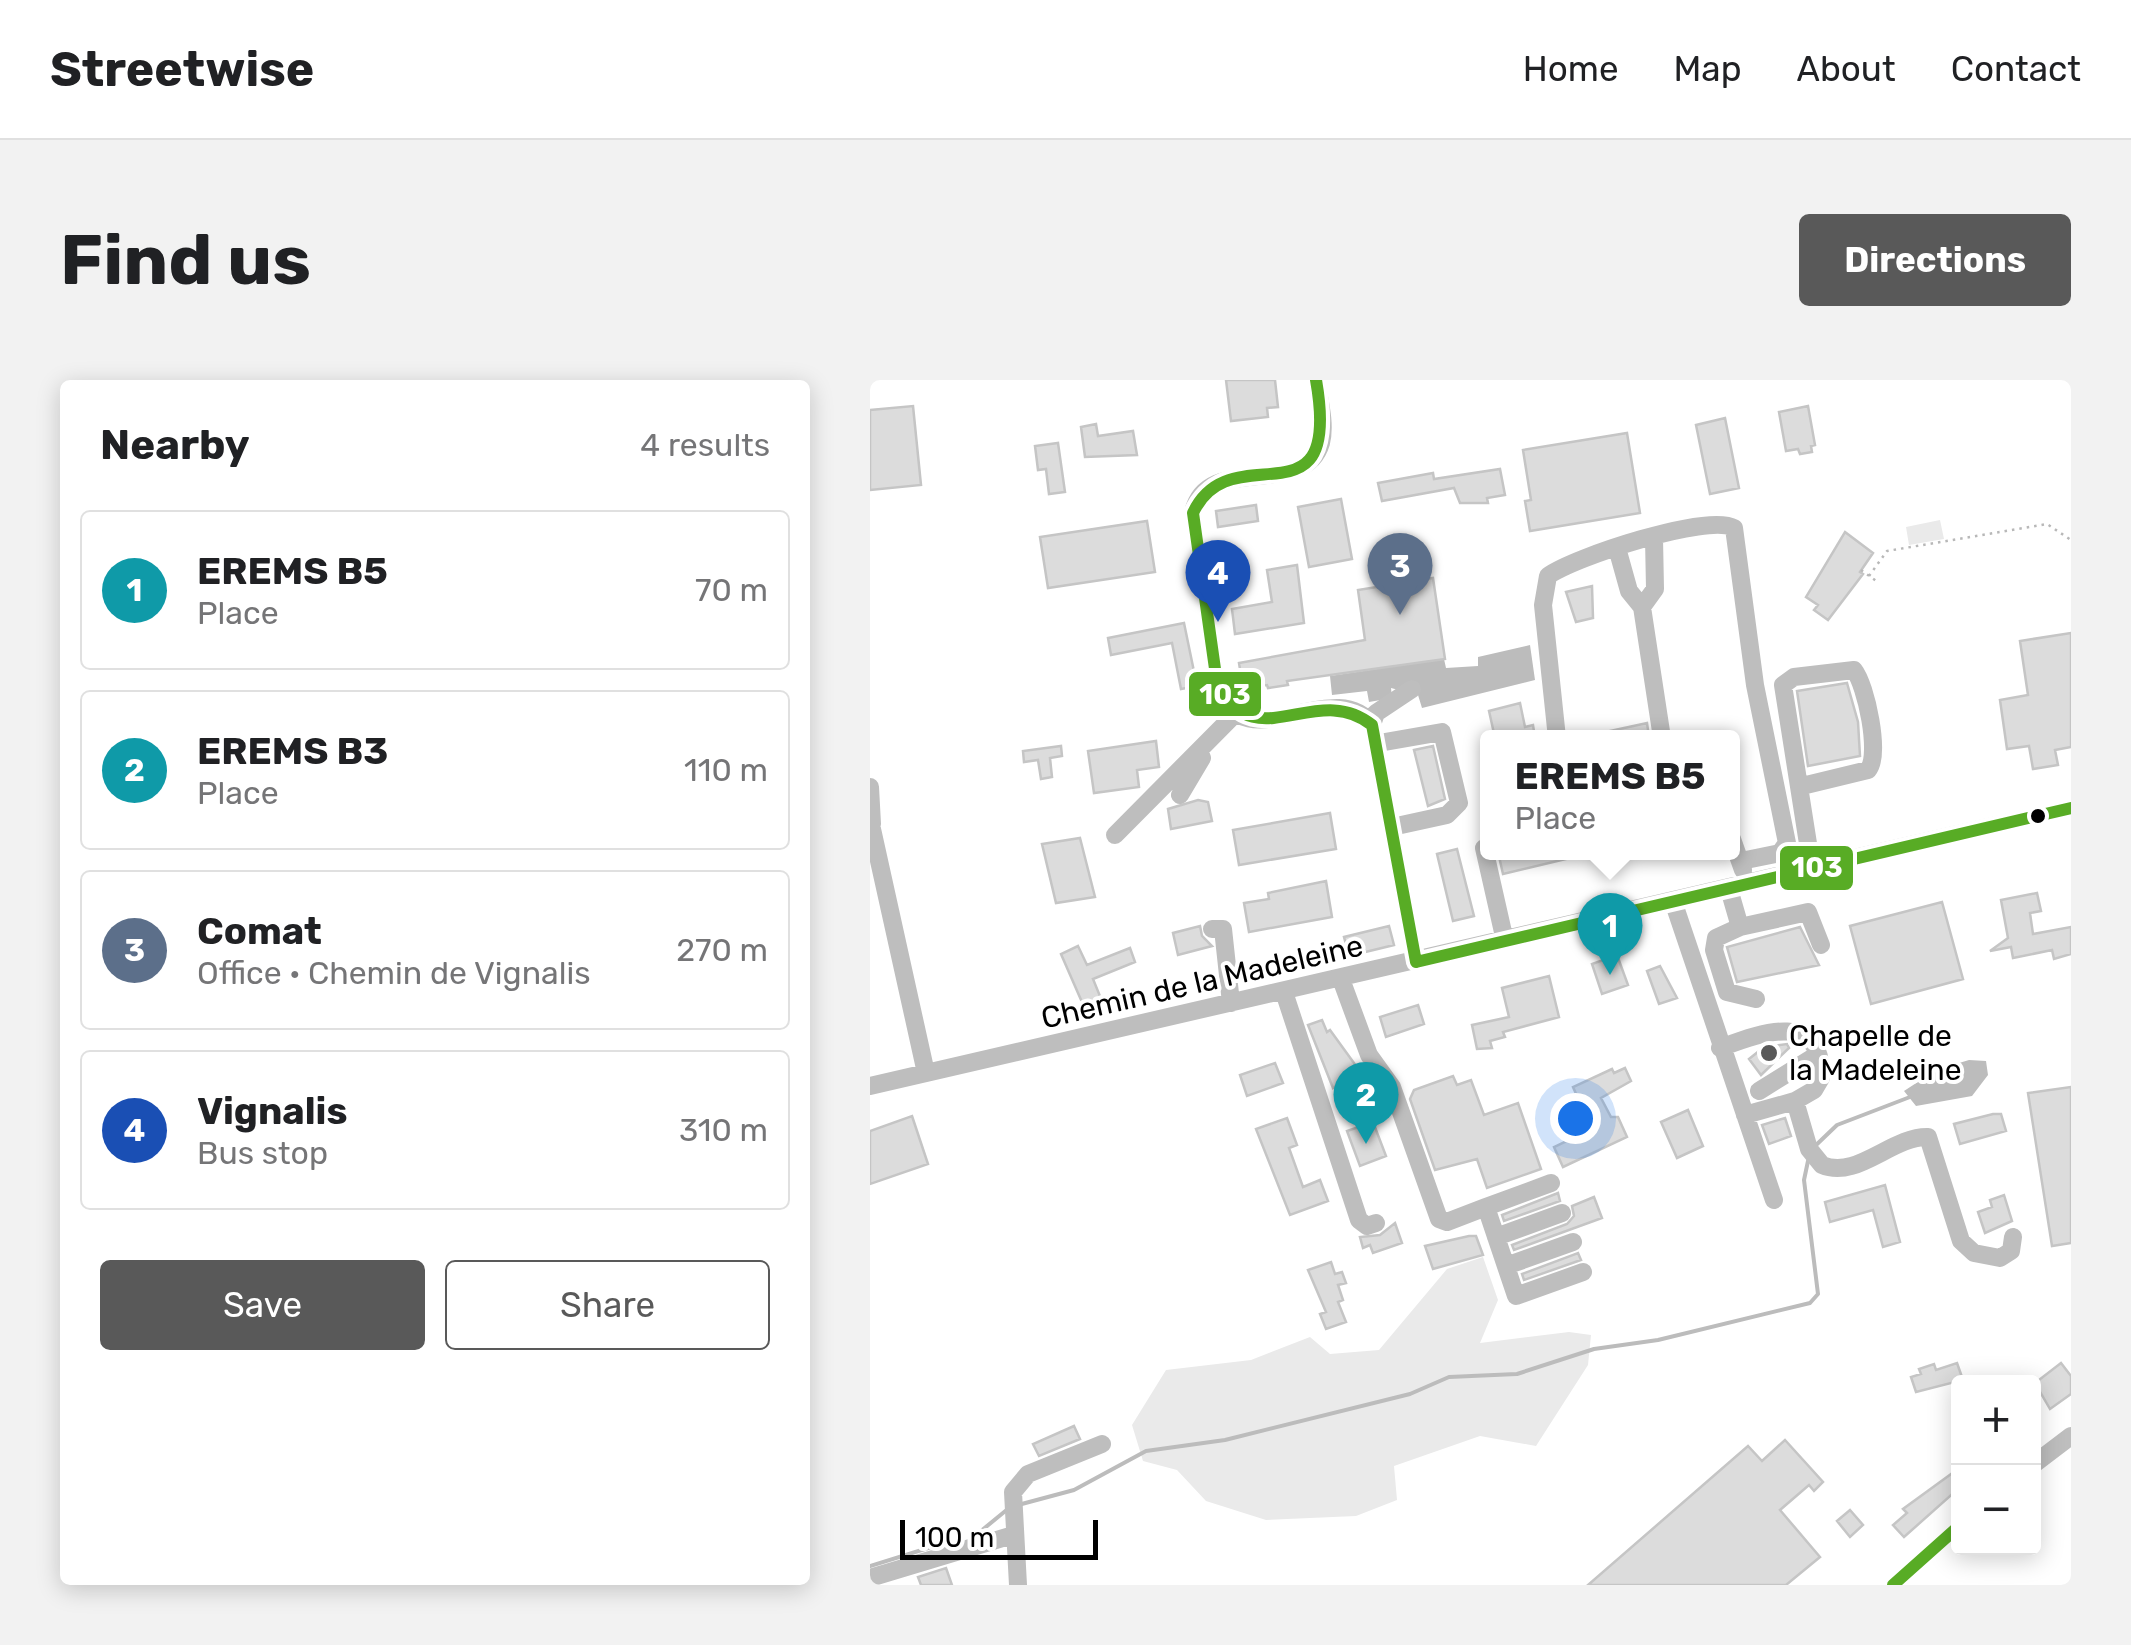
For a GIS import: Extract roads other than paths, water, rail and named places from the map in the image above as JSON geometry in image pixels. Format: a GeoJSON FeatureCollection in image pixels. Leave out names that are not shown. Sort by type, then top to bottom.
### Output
{"type":"FeatureCollection","features":[{"type":"Feature","properties":{"kind":"street"},"geometry":{"type":"LineString","coordinates":[[1316,380],[1322,440],[1312,459],[1291,470],[1222,481],[1201,494],[1195,503],[1193,513],[1217,682],[1222,698],[1235,714],[1261,719],[1346,707],[1356,709],[1376,734]]}},
{"type":"Feature","properties":{"kind":"street"},"geometry":{"type":"LineString","coordinates":[[1556,730],[1543,591],[1548,576],[1560,566],[1654,538],[1716,522],[1734,528],[1739,537],[1755,685],[1787,843],[1780,853],[1741,860],[1740,928]]}},
{"type":"Feature","properties":{"kind":"street"},"geometry":{"type":"LineString","coordinates":[[1642,607],[1654,589],[1654,538]]}},
{"type":"Feature","properties":{"kind":"street"},"geometry":{"type":"LineString","coordinates":[[1617,548],[1630,591],[1642,607],[1661,730]]}},
{"type":"Feature","properties":{"kind":"street"},"geometry":{"type":"LineString","coordinates":[[1802,786],[1868,770],[1873,765],[1876,752],[1861,681],[1854,670],[1794,677],[1783,685],[1802,786],[1812,870]]}},
{"type":"Feature","properties":{"kind":"street"},"geometry":{"type":"LineString","coordinates":[[1412,689],[1376,713],[1376,734],[1416,962]]}},
{"type":"Feature","properties":{"kind":"street"},"geometry":{"type":"LineString","coordinates":[[1180,795],[1235,714]]}},
{"type":"Feature","properties":{"kind":"street"},"geometry":{"type":"LineString","coordinates":[[1115,835],[1235,714]]}},
{"type":"Feature","properties":{"kind":"street"},"geometry":{"type":"LineString","coordinates":[[1376,734],[1442,732],[1458,803],[1447,815],[1392,827]]}},
{"type":"Feature","properties":{"kind":"street"},"geometry":{"type":"LineString","coordinates":[[870,787],[871,822],[926,1074]]}},
{"type":"Feature","properties":{"kind":"street","name":"Chemin de la Madeleine"},"geometry":{"type":"LineString","coordinates":[[870,1086],[2071,808]]}},
{"type":"Feature","properties":{"kind":"street"},"geometry":{"type":"LineString","coordinates":[[1487,860],[1505,941]]}},
{"type":"Feature","properties":{"kind":"street"},"geometry":{"type":"LineString","coordinates":[[1673,902],[1774,1200]]}},
{"type":"Feature","properties":{"kind":"street"},"geometry":{"type":"LineString","coordinates":[[1756,999],[1726,992],[1714,950],[1716,938],[1740,928],[1808,912],[1821,946]]}},
{"type":"Feature","properties":{"kind":"street"},"geometry":{"type":"LineString","coordinates":[[1212,928],[1223,929],[1231,1003]]}},
{"type":"Feature","properties":{"kind":"street"},"geometry":{"type":"LineString","coordinates":[[1341,980],[1368,1055],[1392,1087],[1439,1218],[1447,1222],[1552,1183]]}},
{"type":"Feature","properties":{"kind":"street"},"geometry":{"type":"LineString","coordinates":[[1284,992],[1359,1220],[1367,1226],[1376,1223]]}},
{"type":"Feature","properties":{"kind":"street"},"geometry":{"type":"LineString","coordinates":[[1720,1048],[1772,1030],[1788,1029],[1806,1040],[1816,1055],[1821,1078],[1814,1090],[1795,1101],[1745,1115]]}},
{"type":"Feature","properties":{"kind":"street"},"geometry":{"type":"LineString","coordinates":[[1759,1092],[1816,1055]]}},
{"type":"Feature","properties":{"kind":"street"},"geometry":{"type":"LineString","coordinates":[[1795,1101],[1809,1150],[1822,1165],[1848,1167],[1923,1136],[1934,1145],[1956,1234],[1966,1247],[1982,1256],[2000,1258],[2011,1252],[2013,1237]]}},
{"type":"Feature","properties":{"kind":"street"},"geometry":{"type":"LineString","coordinates":[[1486,1207],[1516,1296],[1583,1272]]}},
{"type":"Feature","properties":{"kind":"street"},"geometry":{"type":"LineString","coordinates":[[1496,1237],[1562,1213]]}},
{"type":"Feature","properties":{"kind":"street"},"geometry":{"type":"LineString","coordinates":[[1506,1266],[1573,1242]]}},
{"type":"Feature","properties":{"kind":"street"},"geometry":{"type":"LineString","coordinates":[[2041,1459],[2071,1436]]}},
{"type":"Feature","properties":{"kind":"street"},"geometry":{"type":"LineString","coordinates":[[1018,1585],[1012,1492],[1028,1474],[1102,1444]]}},
{"type":"Feature","properties":{"kind":"street"},"geometry":{"type":"LineString","coordinates":[[1893,1585],[1951,1533]]}},
{"type":"Feature","properties":{"kind":"street"},"geometry":{"type":"LineString","coordinates":[[870,1578],[1013,1534]]}},
{"type":"Feature","properties":{"kind":"waterway"},"geometry":{"type":"LineString","coordinates":[[1814,1147],[1837,1125],[1910,1097]]}},
{"type":"Feature","properties":{"kind":"waterway"},"geometry":{"type":"LineString","coordinates":[[1018,1505],[1074,1490],[1146,1451],[1225,1440],[1410,1394],[1449,1377],[1517,1374],[1594,1349],[1658,1340],[1810,1303],[1818,1294],[1804,1180],[1808,1161]]}},
{"type":"Feature","properties":{"kind":"waterway"},"geometry":{"type":"LineString","coordinates":[[970,1540],[1009,1508]]}},
{"type":"Feature","properties":{"kind":"waterway"},"geometry":{"type":"LineString","coordinates":[[870,1566],[941,1544],[956,1544]]}},
{"type":"Feature","properties":{"kind":"place","name":"Comat"},"geometry":{"type":"Point","coordinates":[1400,615]}},
{"type":"Feature","properties":{"kind":"place","name":"Vignalis"},"geometry":{"type":"Point","coordinates":[1218,622]}},
{"type":"Feature","properties":{"kind":"place","name":"EREMS B5"},"geometry":{"type":"Point","coordinates":[1610,975]}},
{"type":"Feature","properties":{"kind":"place","name":"Chapelle de la Madeleine"},"geometry":{"type":"Point","coordinates":[1769,1053]}},
{"type":"Feature","properties":{"kind":"place","name":"EREMS B3"},"geometry":{"type":"Point","coordinates":[1366,1144]}}]}
